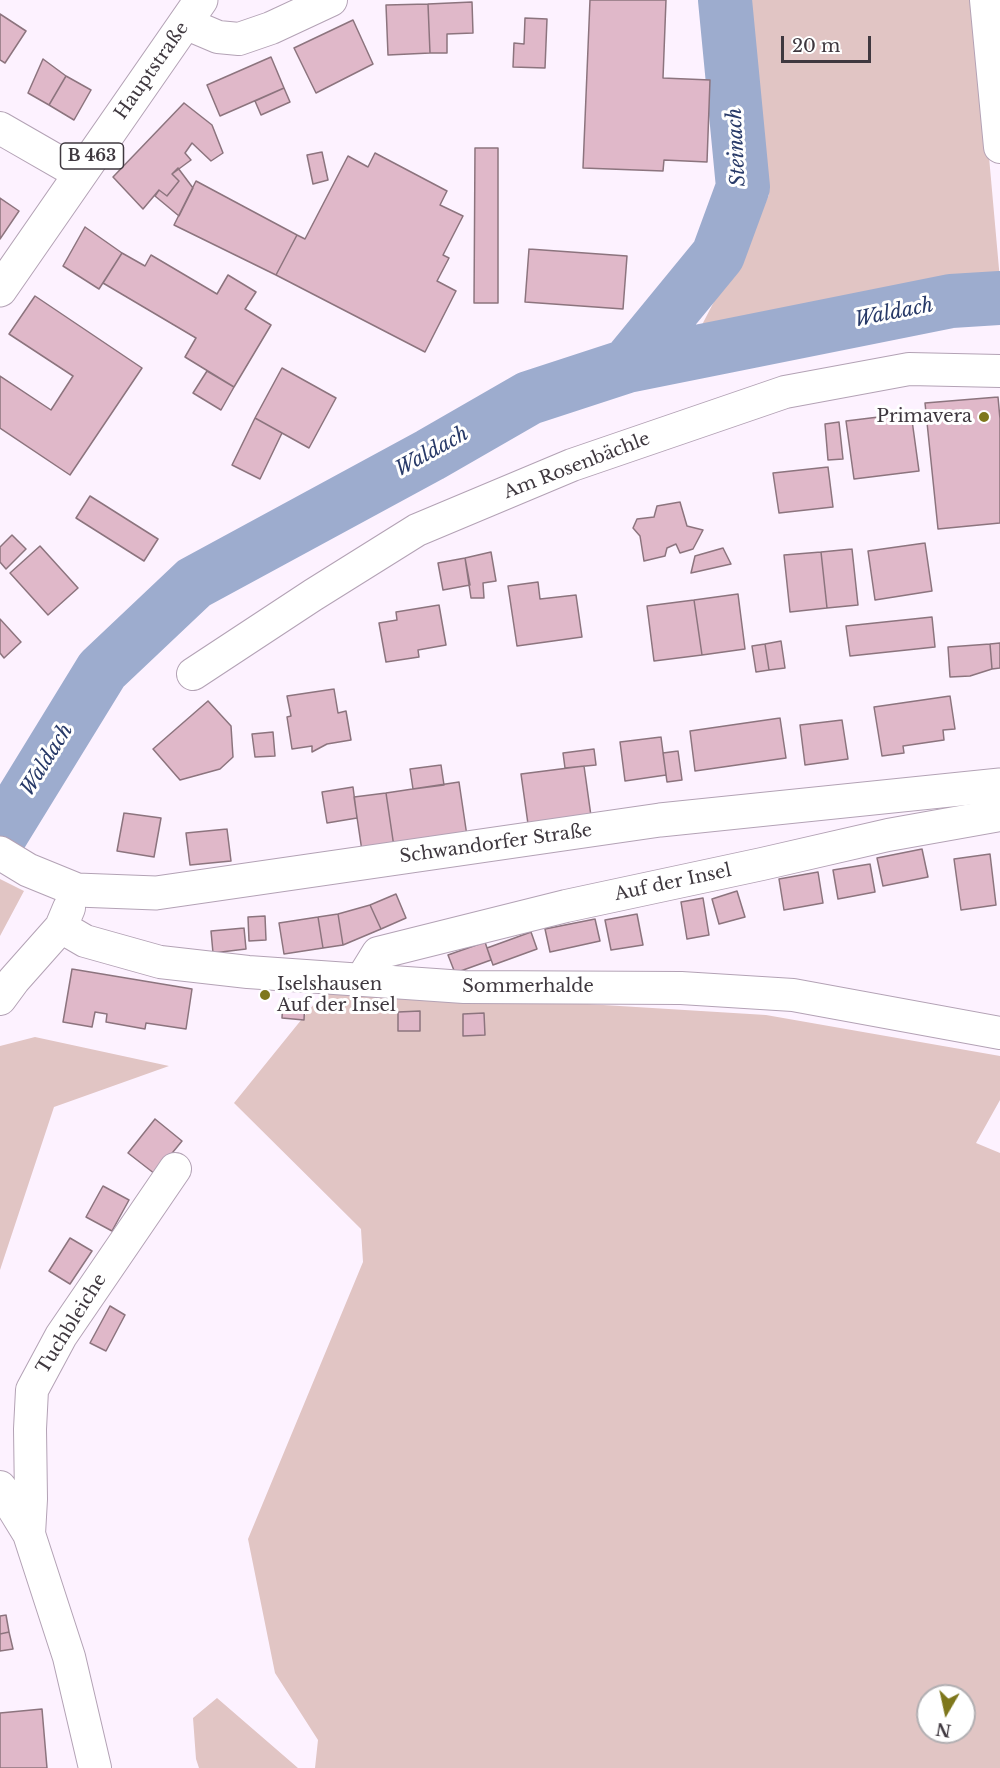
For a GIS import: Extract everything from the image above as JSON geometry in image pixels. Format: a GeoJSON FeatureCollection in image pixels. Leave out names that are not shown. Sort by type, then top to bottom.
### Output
{"type":"FeatureCollection","features":[{"type":"Feature","properties":{"kind":"main road","name":"Hauptstraße"},"geometry":{"type":"LineString","coordinates":[[0,290],[193,12]]}},
{"type":"Feature","properties":{"kind":"main road","name":"Schwandorfer Straße"},"geometry":{"type":"LineString","coordinates":[[5,856],[28,870],[77,890],[156,893],[660,820],[1000,785]]}},
{"type":"Feature","properties":{"kind":"street"},"geometry":{"type":"LineString","coordinates":[[193,12],[218,37],[239,39],[271,28],[331,0]]}},
{"type":"Feature","properties":{"kind":"street"},"geometry":{"type":"LineString","coordinates":[[986,0],[988,44],[1000,147]]}},
{"type":"Feature","properties":{"kind":"street"},"geometry":{"type":"LineString","coordinates":[[0,128],[80,174]]}},
{"type":"Feature","properties":{"kind":"street","name":"Am Rosenbächle"},"geometry":{"type":"LineString","coordinates":[[194,674],[313,595],[417,530],[572,465],[785,392],[909,369],[1000,371]]}},
{"type":"Feature","properties":{"kind":"street","name":"Auf der Insel"},"geometry":{"type":"LineString","coordinates":[[362,979],[378,953],[566,906],[888,835],[1000,815]]}},
{"type":"Feature","properties":{"kind":"street"},"geometry":{"type":"LineString","coordinates":[[0,999],[61,927],[77,890]]}},
{"type":"Feature","properties":{"kind":"street","name":"Sommerhalde"},"geometry":{"type":"LineString","coordinates":[[61,927],[85,941],[160,962],[248,972],[464,987],[681,987],[793,995],[1000,1033]]}},
{"type":"Feature","properties":{"kind":"street","name":"Tuchbleiche"},"geometry":{"type":"LineString","coordinates":[[28,1534],[31,1499],[32,1390],[61,1336],[175,1169]]}},
{"type":"Feature","properties":{"kind":"street","name":"Tuchbleiche"},"geometry":{"type":"LineString","coordinates":[[0,1487],[28,1534],[69,1657],[95,1768]]}},
{"type":"Feature","properties":{"kind":"shaded area"},"geometry":{"type":"Polygon","coordinates":[[[748,0],[975,0],[1000,280],[689,350],[769,195],[748,0]]]}},
{"type":"Feature","properties":{"kind":"shaded area"},"geometry":{"type":"Polygon","coordinates":[[[0,879],[24,891],[0,936],[0,879]]]}},
{"type":"Feature","properties":{"kind":"shaded area"},"geometry":{"type":"Polygon","coordinates":[[[327,988],[766,1015],[1000,1056],[1000,1100],[976,1143],[1000,1153],[1000,1768],[315,1768],[318,1740],[275,1673],[248,1539],[363,1262],[361,1229],[234,1103],[327,988]]]}},
{"type":"Feature","properties":{"kind":"shaded area"},"geometry":{"type":"Polygon","coordinates":[[[35,1037],[169,1066],[54,1107],[0,1270],[0,1046],[35,1037]]]}},
{"type":"Feature","properties":{"kind":"shaded area"},"geometry":{"type":"Polygon","coordinates":[[[217,1698],[298,1768],[199,1768],[196,1759],[193,1718],[217,1698]]]}},
{"type":"Feature","properties":{"kind":"building"},"geometry":{"type":"Polygon","coordinates":[[[590,0],[666,0],[663,78],[710,80],[707,162],[664,160],[663,171],[583,168],[590,0]]]}},
{"type":"Feature","properties":{"kind":"building"},"geometry":{"type":"Polygon","coordinates":[[[472,2],[473,33],[447,34],[447,53],[430,53],[428,4],[472,2]]]}},
{"type":"Feature","properties":{"kind":"building"},"geometry":{"type":"Polygon","coordinates":[[[428,4],[430,53],[388,55],[386,5],[428,4]]]}},
{"type":"Feature","properties":{"kind":"building"},"geometry":{"type":"Polygon","coordinates":[[[0,14],[26,31],[5,63],[0,60],[0,14]]]}},
{"type":"Feature","properties":{"kind":"building"},"geometry":{"type":"Polygon","coordinates":[[[525,18],[547,19],[545,68],[513,67],[514,43],[524,44],[525,18]]]}},
{"type":"Feature","properties":{"kind":"building"},"geometry":{"type":"Polygon","coordinates":[[[353,20],[373,64],[316,93],[294,48],[353,20]]]}},
{"type":"Feature","properties":{"kind":"building"},"geometry":{"type":"Polygon","coordinates":[[[271,57],[284,88],[220,116],[207,85],[271,57]]]}},
{"type":"Feature","properties":{"kind":"building"},"geometry":{"type":"Polygon","coordinates":[[[43,59],[66,76],[49,105],[28,93],[43,59]]]}},
{"type":"Feature","properties":{"kind":"building"},"geometry":{"type":"Polygon","coordinates":[[[66,76],[91,90],[74,120],[49,105],[66,76]]]}},
{"type":"Feature","properties":{"kind":"building"},"geometry":{"type":"Polygon","coordinates":[[[284,88],[290,102],[261,115],[255,101],[284,88]]]}},
{"type":"Feature","properties":{"kind":"building"},"geometry":{"type":"Polygon","coordinates":[[[184,103],[212,125],[223,153],[211,161],[192,143],[185,153],[191,160],[172,174],[179,181],[167,196],[159,190],[143,209],[113,177],[184,103]]]}},
{"type":"Feature","properties":{"kind":"building"},"geometry":{"type":"Polygon","coordinates":[[[475,148],[498,148],[498,303],[474,303],[475,148]]]}},
{"type":"Feature","properties":{"kind":"building"},"geometry":{"type":"Polygon","coordinates":[[[322,152],[328,180],[313,184],[307,155],[322,152]]]}},
{"type":"Feature","properties":{"kind":"building"},"geometry":{"type":"Polygon","coordinates":[[[375,153],[447,191],[440,205],[463,216],[443,255],[449,258],[437,281],[456,291],[425,352],[276,275],[297,235],[305,239],[348,156],[368,167],[375,153]]]}},
{"type":"Feature","properties":{"kind":"building"},"geometry":{"type":"Polygon","coordinates":[[[178,168],[193,188],[179,216],[155,196],[159,190],[167,196],[179,181],[172,174],[178,168]]]}},
{"type":"Feature","properties":{"kind":"building"},"geometry":{"type":"Polygon","coordinates":[[[196,181],[297,235],[276,275],[174,225],[196,181]]]}},
{"type":"Feature","properties":{"kind":"building"},"geometry":{"type":"Polygon","coordinates":[[[0,198],[19,211],[0,239],[0,198]]]}},
{"type":"Feature","properties":{"kind":"building"},"geometry":{"type":"Polygon","coordinates":[[[85,227],[122,253],[99,289],[63,266],[85,227]]]}},
{"type":"Feature","properties":{"kind":"building"},"geometry":{"type":"Polygon","coordinates":[[[529,249],[627,256],[623,309],[525,302],[529,249]]]}},
{"type":"Feature","properties":{"kind":"building"},"geometry":{"type":"Polygon","coordinates":[[[122,253],[145,266],[151,255],[217,294],[228,275],[256,292],[245,309],[271,325],[234,387],[185,357],[196,338],[103,283],[122,253]]]}},
{"type":"Feature","properties":{"kind":"building"},"geometry":{"type":"Polygon","coordinates":[[[35,296],[142,368],[70,475],[0,428],[0,376],[51,410],[73,376],[9,334],[35,296]]]}},
{"type":"Feature","properties":{"kind":"building"},"geometry":{"type":"Polygon","coordinates":[[[282,368],[336,398],[309,448],[255,418],[282,368]]]}},
{"type":"Feature","properties":{"kind":"building"},"geometry":{"type":"Polygon","coordinates":[[[207,371],[234,387],[221,410],[193,393],[207,371]]]}},
{"type":"Feature","properties":{"kind":"building"},"geometry":{"type":"Polygon","coordinates":[[[998,397],[1000,523],[938,529],[925,403],[998,397]]]}},
{"type":"Feature","properties":{"kind":"building"},"geometry":{"type":"Polygon","coordinates":[[[911,413],[919,471],[854,479],[846,421],[911,413]]]}},
{"type":"Feature","properties":{"kind":"building"},"geometry":{"type":"Polygon","coordinates":[[[255,418],[282,433],[260,479],[232,465],[255,418]]]}},
{"type":"Feature","properties":{"kind":"building"},"geometry":{"type":"Polygon","coordinates":[[[839,422],[843,459],[828,460],[825,424],[839,422]]]}},
{"type":"Feature","properties":{"kind":"building"},"geometry":{"type":"Polygon","coordinates":[[[828,467],[833,507],[779,513],[773,473],[828,467]]]}},
{"type":"Feature","properties":{"kind":"building"},"geometry":{"type":"Polygon","coordinates":[[[90,496],[158,539],[144,561],[76,518],[90,496]]]}},
{"type":"Feature","properties":{"kind":"building"},"geometry":{"type":"Polygon","coordinates":[[[680,502],[687,526],[703,530],[693,549],[680,553],[676,544],[667,548],[665,556],[644,561],[640,536],[633,528],[637,519],[654,517],[657,506],[680,502]]]}},
{"type":"Feature","properties":{"kind":"building"},"geometry":{"type":"Polygon","coordinates":[[[12,535],[26,549],[6,569],[0,562],[0,547],[12,535]]]}},
{"type":"Feature","properties":{"kind":"building"},"geometry":{"type":"Polygon","coordinates":[[[925,543],[932,591],[875,600],[868,551],[925,543]]]}},
{"type":"Feature","properties":{"kind":"building"},"geometry":{"type":"Polygon","coordinates":[[[40,546],[78,588],[48,615],[10,573],[40,546]]]}},
{"type":"Feature","properties":{"kind":"building"},"geometry":{"type":"Polygon","coordinates":[[[723,548],[731,564],[691,573],[695,556],[723,548]]]}},
{"type":"Feature","properties":{"kind":"building"},"geometry":{"type":"Polygon","coordinates":[[[852,549],[858,605],[827,608],[821,552],[852,549]]]}},
{"type":"Feature","properties":{"kind":"building"},"geometry":{"type":"Polygon","coordinates":[[[491,552],[496,581],[483,583],[484,598],[471,598],[465,558],[491,552]]]}},
{"type":"Feature","properties":{"kind":"building"},"geometry":{"type":"Polygon","coordinates":[[[821,552],[827,608],[790,612],[784,555],[821,552]]]}},
{"type":"Feature","properties":{"kind":"building"},"geometry":{"type":"Polygon","coordinates":[[[465,558],[470,585],[443,590],[438,563],[465,558]]]}},
{"type":"Feature","properties":{"kind":"building"},"geometry":{"type":"Polygon","coordinates":[[[538,582],[540,599],[576,595],[582,637],[517,646],[508,586],[538,582]]]}},
{"type":"Feature","properties":{"kind":"building"},"geometry":{"type":"Polygon","coordinates":[[[738,594],[745,649],[702,655],[694,600],[738,594]]]}},
{"type":"Feature","properties":{"kind":"building"},"geometry":{"type":"Polygon","coordinates":[[[694,600],[702,655],[654,661],[647,606],[694,600]]]}},
{"type":"Feature","properties":{"kind":"building"},"geometry":{"type":"Polygon","coordinates":[[[439,605],[446,645],[418,650],[419,657],[386,662],[379,623],[397,620],[396,612],[439,605]]]}},
{"type":"Feature","properties":{"kind":"building"},"geometry":{"type":"Polygon","coordinates":[[[932,617],[935,647],[850,656],[846,626],[932,617]]]}},
{"type":"Feature","properties":{"kind":"building"},"geometry":{"type":"Polygon","coordinates":[[[0,619],[21,642],[4,658],[0,653],[0,619]]]}},
{"type":"Feature","properties":{"kind":"building"},"geometry":{"type":"Polygon","coordinates":[[[781,641],[785,668],[769,670],[765,644],[781,641]]]}},
{"type":"Feature","properties":{"kind":"building"},"geometry":{"type":"Polygon","coordinates":[[[1000,643],[1000,668],[992,669],[990,644],[1000,643]]]}},
{"type":"Feature","properties":{"kind":"building"},"geometry":{"type":"Polygon","coordinates":[[[765,644],[769,670],[756,672],[752,646],[765,644]]]}},
{"type":"Feature","properties":{"kind":"building"},"geometry":{"type":"Polygon","coordinates":[[[990,644],[992,669],[970,676],[950,677],[948,647],[990,644]]]}},
{"type":"Feature","properties":{"kind":"building"},"geometry":{"type":"Polygon","coordinates":[[[334,689],[338,713],[346,711],[351,740],[327,744],[312,752],[312,746],[292,749],[287,717],[291,716],[287,696],[334,689]]]}},
{"type":"Feature","properties":{"kind":"building"},"geometry":{"type":"Polygon","coordinates":[[[950,696],[955,729],[943,730],[944,740],[903,746],[904,753],[882,756],[874,707],[950,696]]]}},
{"type":"Feature","properties":{"kind":"building"},"geometry":{"type":"Polygon","coordinates":[[[208,701],[231,726],[233,757],[220,769],[180,780],[153,749],[208,701]]]}},
{"type":"Feature","properties":{"kind":"building"},"geometry":{"type":"Polygon","coordinates":[[[780,718],[786,758],[695,771],[690,731],[780,718]]]}},
{"type":"Feature","properties":{"kind":"building"},"geometry":{"type":"Polygon","coordinates":[[[842,720],[848,759],[805,765],[800,725],[842,720]]]}},
{"type":"Feature","properties":{"kind":"building"},"geometry":{"type":"Polygon","coordinates":[[[273,732],[275,756],[255,757],[252,734],[273,732]]]}},
{"type":"Feature","properties":{"kind":"building"},"geometry":{"type":"Polygon","coordinates":[[[661,737],[666,775],[625,781],[620,742],[661,737]]]}},
{"type":"Feature","properties":{"kind":"building"},"geometry":{"type":"Polygon","coordinates":[[[594,749],[596,765],[565,768],[563,753],[594,749]]]}},
{"type":"Feature","properties":{"kind":"building"},"geometry":{"type":"Polygon","coordinates":[[[678,751],[682,780],[667,782],[663,753],[678,751]]]}},
{"type":"Feature","properties":{"kind":"building"},"geometry":{"type":"Polygon","coordinates":[[[441,765],[444,785],[413,789],[410,769],[441,765]]]}},
{"type":"Feature","properties":{"kind":"building"},"geometry":{"type":"Polygon","coordinates":[[[584,766],[591,816],[528,824],[521,774],[584,766]]]}},
{"type":"Feature","properties":{"kind":"building"},"geometry":{"type":"Polygon","coordinates":[[[459,782],[467,836],[394,847],[386,793],[459,782]]]}},
{"type":"Feature","properties":{"kind":"building"},"geometry":{"type":"Polygon","coordinates":[[[353,787],[357,818],[327,823],[322,792],[353,787]]]}},
{"type":"Feature","properties":{"kind":"building"},"geometry":{"type":"Polygon","coordinates":[[[386,793],[394,847],[362,851],[354,797],[386,793]]]}},
{"type":"Feature","properties":{"kind":"building"},"geometry":{"type":"Polygon","coordinates":[[[124,813],[161,818],[154,857],[117,851],[124,813]]]}},
{"type":"Feature","properties":{"kind":"building"},"geometry":{"type":"Polygon","coordinates":[[[227,829],[231,861],[190,865],[186,833],[227,829]]]}},
{"type":"Feature","properties":{"kind":"building"},"geometry":{"type":"Polygon","coordinates":[[[922,849],[928,877],[883,886],[877,858],[922,849]]]}},
{"type":"Feature","properties":{"kind":"building"},"geometry":{"type":"Polygon","coordinates":[[[990,854],[996,905],[961,910],[954,859],[990,854]]]}},
{"type":"Feature","properties":{"kind":"building"},"geometry":{"type":"Polygon","coordinates":[[[870,864],[875,892],[838,899],[833,870],[870,864]]]}},
{"type":"Feature","properties":{"kind":"building"},"geometry":{"type":"Polygon","coordinates":[[[818,872],[823,903],[784,910],[779,879],[818,872]]]}},
{"type":"Feature","properties":{"kind":"building"},"geometry":{"type":"Polygon","coordinates":[[[737,891],[745,917],[719,924],[712,899],[737,891]]]}},
{"type":"Feature","properties":{"kind":"building"},"geometry":{"type":"Polygon","coordinates":[[[396,894],[406,918],[381,929],[370,905],[396,894]]]}},
{"type":"Feature","properties":{"kind":"building"},"geometry":{"type":"Polygon","coordinates":[[[703,898],[709,935],[687,939],[681,902],[703,898]]]}},
{"type":"Feature","properties":{"kind":"building"},"geometry":{"type":"Polygon","coordinates":[[[370,905],[381,929],[343,945],[338,914],[370,905]]]}},
{"type":"Feature","properties":{"kind":"building"},"geometry":{"type":"Polygon","coordinates":[[[338,914],[343,945],[323,948],[318,917],[338,914]]]}},
{"type":"Feature","properties":{"kind":"building"},"geometry":{"type":"Polygon","coordinates":[[[637,914],[643,945],[611,950],[605,920],[637,914]]]}},
{"type":"Feature","properties":{"kind":"building"},"geometry":{"type":"Polygon","coordinates":[[[265,916],[266,940],[249,941],[248,917],[265,916]]]}},
{"type":"Feature","properties":{"kind":"building"},"geometry":{"type":"Polygon","coordinates":[[[318,917],[323,948],[284,954],[279,923],[318,917]]]}},
{"type":"Feature","properties":{"kind":"building"},"geometry":{"type":"Polygon","coordinates":[[[595,919],[600,941],[550,952],[545,929],[595,919]]]}},
{"type":"Feature","properties":{"kind":"building"},"geometry":{"type":"Polygon","coordinates":[[[244,928],[246,949],[213,953],[211,931],[244,928]]]}},
{"type":"Feature","properties":{"kind":"building"},"geometry":{"type":"Polygon","coordinates":[[[531,932],[537,949],[493,965],[487,948],[531,932]]]}},
{"type":"Feature","properties":{"kind":"building"},"geometry":{"type":"Polygon","coordinates":[[[485,942],[491,960],[455,973],[448,955],[485,942]]]}},
{"type":"Feature","properties":{"kind":"building"},"geometry":{"type":"Polygon","coordinates":[[[72,969],[192,989],[186,1029],[146,1023],[145,1029],[106,1022],[107,1014],[95,1012],[92,1027],[63,1022],[72,969]]]}},
{"type":"Feature","properties":{"kind":"building"},"geometry":{"type":"Polygon","coordinates":[[[283,999],[305,1000],[304,1020],[282,1018],[283,999]]]}},
{"type":"Feature","properties":{"kind":"building"},"geometry":{"type":"Polygon","coordinates":[[[420,1011],[420,1031],[398,1031],[398,1012],[420,1011]]]}},
{"type":"Feature","properties":{"kind":"building"},"geometry":{"type":"Polygon","coordinates":[[[484,1013],[485,1035],[463,1036],[463,1014],[484,1013]]]}},
{"type":"Feature","properties":{"kind":"building"},"geometry":{"type":"Polygon","coordinates":[[[155,1119],[182,1141],[155,1174],[128,1153],[155,1119]]]}},
{"type":"Feature","properties":{"kind":"building"},"geometry":{"type":"Polygon","coordinates":[[[103,1186],[129,1200],[112,1231],[86,1217],[103,1186]]]}},
{"type":"Feature","properties":{"kind":"building"},"geometry":{"type":"Polygon","coordinates":[[[70,1238],[92,1251],[70,1284],[49,1271],[70,1238]]]}},
{"type":"Feature","properties":{"kind":"building"},"geometry":{"type":"Polygon","coordinates":[[[110,1306],[125,1315],[106,1351],[90,1343],[110,1306]]]}},
{"type":"Feature","properties":{"kind":"building"},"geometry":{"type":"Polygon","coordinates":[[[6,1615],[9,1632],[0,1634],[0,1616],[6,1615]]]}},
{"type":"Feature","properties":{"kind":"building"},"geometry":{"type":"Polygon","coordinates":[[[9,1632],[13,1649],[0,1651],[0,1634],[9,1632]]]}},
{"type":"Feature","properties":{"kind":"building"},"geometry":{"type":"Polygon","coordinates":[[[42,1709],[47,1768],[0,1768],[0,1713],[42,1709]]]}},
{"type":"Feature","properties":{"kind":"waterway","name":"Steinach"},"geometry":{"type":"LineString","coordinates":[[627,366],[718,255],[743,187],[725,0]]}},
{"type":"Feature","properties":{"kind":"waterway","name":"Waldach"},"geometry":{"type":"LineString","coordinates":[[0,836],[102,670],[194,583],[430,455],[529,398],[627,366],[951,301],[1000,298]]}},
{"type":"Feature","properties":{"kind":"place","name":"Primavera"},"geometry":{"type":"Point","coordinates":[984,417]}},
{"type":"Feature","properties":{"kind":"place","name":"Iselshausen Auf der Insel"},"geometry":{"type":"Point","coordinates":[265,995]}}]}
